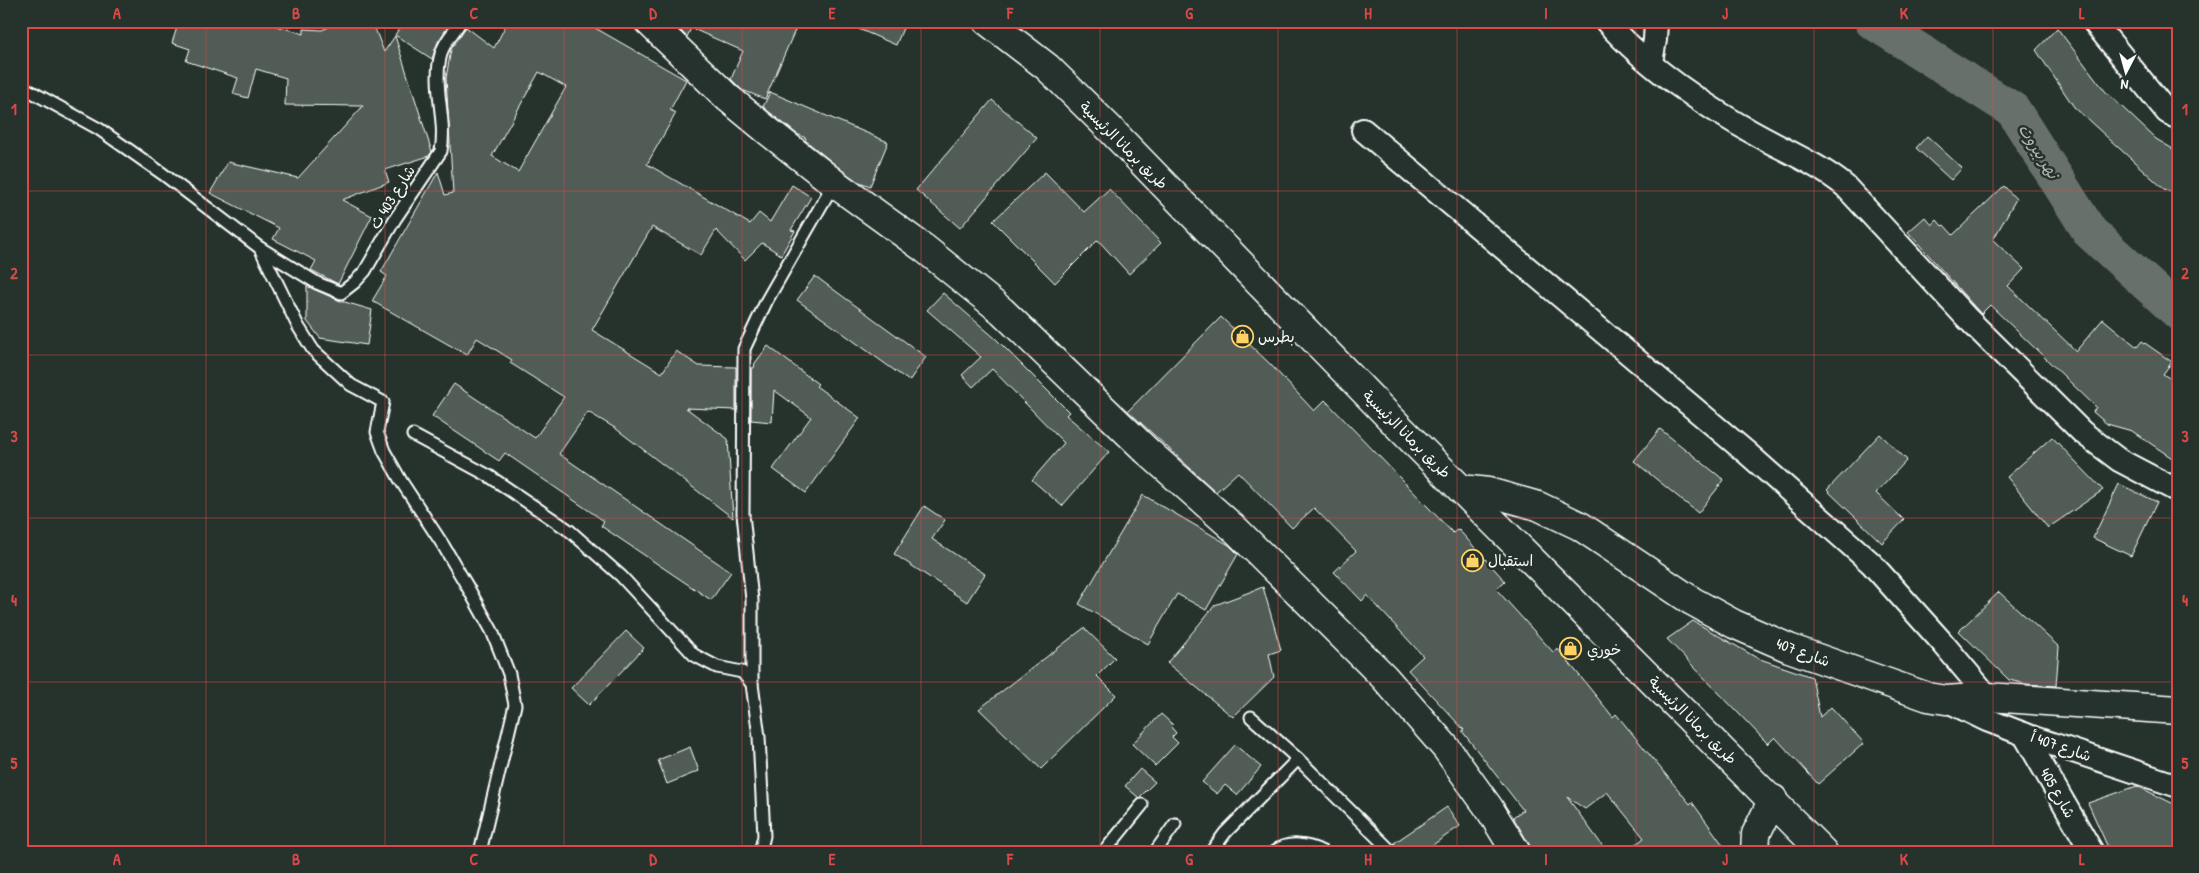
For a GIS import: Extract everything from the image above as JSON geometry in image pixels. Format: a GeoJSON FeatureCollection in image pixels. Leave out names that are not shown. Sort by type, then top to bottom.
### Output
{"type":"FeatureCollection","features":[{"type":"Feature","properties":{"kind":"street"},"geometry":{"type":"LineString","coordinates":[[648,21],[728,98],[834,183],[925,248],[1002,311],[1147,451],[1237,531],[1384,677],[1440,741],[1489,808],[1516,852]]}},
{"type":"Feature","properties":{"kind":"street","name":"طريق برمانا الرئيسية"},"geometry":{"type":"LineString","coordinates":[[987,21],[1047,67],[1461,489],[1824,852]]}},
{"type":"Feature","properties":{"kind":"street"},"geometry":{"type":"LineString","coordinates":[[1606,21],[1620,37],[1669,78],[1739,125],[1830,173],[1862,202],[1966,317],[2082,432],[2120,460],[2178,491]]}},
{"type":"Feature","properties":{"kind":"street"},"geometry":{"type":"LineString","coordinates":[[1651,62],[1656,21]]}},
{"type":"Feature","properties":{"kind":"street"},"geometry":{"type":"LineString","coordinates":[[2094,22],[2167,112],[2178,118]]}},
{"type":"Feature","properties":{"kind":"street"},"geometry":{"type":"LineString","coordinates":[[1363,130],[1747,453],[1871,563],[1941,640],[1988,698]]}},
{"type":"Feature","properties":{"kind":"street","name":"شارع 407"},"geometry":{"type":"LineString","coordinates":[[1461,489],[1515,498],[1562,516],[1692,601],[1763,638],[1906,690],[1946,700],[1988,698],[2178,710]]}},
{"type":"Feature","properties":{"kind":"street","name":"شارع 407 أ"},"geometry":{"type":"LineString","coordinates":[[1946,700],[1987,720],[2024,734],[2178,786]]}},
{"type":"Feature","properties":{"kind":"street","name":"شارع 405"},"geometry":{"type":"LineString","coordinates":[[2024,734],[2092,852]]}},
{"type":"Feature","properties":{"kind":"street"},"geometry":{"type":"LineString","coordinates":[[1755,852],[1756,834],[1772,799]]}},
{"type":"Feature","properties":{"kind":"lane","name":"شارع 403 ث"},"geometry":{"type":"LineString","coordinates":[[260,248],[317,283],[341,292],[355,282],[365,271],[394,219],[441,150],[443,138],[438,69],[441,52],[461,21]]}},
{"type":"Feature","properties":{"kind":"lane"},"geometry":{"type":"LineString","coordinates":[[21,86],[99,129],[163,174],[260,248],[298,326],[313,350],[351,386],[383,402],[377,432],[384,451],[467,586],[492,631],[509,674],[515,706],[503,763],[480,852]]}},
{"type":"Feature","properties":{"kind":"lane"},"geometry":{"type":"LineString","coordinates":[[760,852],[764,836],[759,738],[752,684],[752,600],[743,514],[744,349],[767,300],[834,183]]}},
{"type":"Feature","properties":{"kind":"lane"},"geometry":{"type":"LineString","coordinates":[[412,435],[489,476],[570,531],[621,576],[694,655],[717,667],[742,672],[752,684]]}},
{"type":"Feature","properties":{"kind":"lane"},"geometry":{"type":"LineString","coordinates":[[1251,717],[1298,759],[1392,852]]}},
{"type":"Feature","properties":{"kind":"lane"},"geometry":{"type":"LineString","coordinates":[[1211,852],[1225,832],[1298,759]]}},
{"type":"Feature","properties":{"kind":"lane"},"geometry":{"type":"LineString","coordinates":[[1104,852],[1142,805]]}},
{"type":"Feature","properties":{"kind":"lane"},"geometry":{"type":"LineString","coordinates":[[1154,852],[1175,824]]}},
{"type":"Feature","properties":{"kind":"lane"},"geometry":{"type":"LineString","coordinates":[[1274,852],[1280,846],[1297,844],[1323,852]]}},
{"type":"Feature","properties":{"kind":"building"},"geometry":{"type":"Polygon","coordinates":[[[179,21],[260,21],[304,34],[304,29],[322,30],[342,21],[372,21],[384,52],[395,36],[432,152],[429,156],[385,170],[389,182],[342,200],[372,216],[338,284],[311,270],[316,261],[273,239],[279,228],[210,193],[228,162],[298,178],[363,106],[285,105],[286,78],[256,69],[248,98],[233,94],[238,78],[186,61],[190,49],[172,43],[179,21]]]}},
{"type":"Feature","properties":{"kind":"building"},"geometry":{"type":"Polygon","coordinates":[[[404,21],[452,21],[438,42],[432,59],[395,35],[404,21]]]}},
{"type":"Feature","properties":{"kind":"building"},"geometry":{"type":"Polygon","coordinates":[[[508,21],[583,21],[686,80],[670,110],[676,113],[647,164],[750,224],[759,213],[770,222],[792,185],[811,197],[791,230],[795,231],[781,255],[762,243],[745,260],[716,230],[701,255],[652,227],[592,330],[662,373],[676,351],[699,366],[736,367],[736,410],[686,408],[728,439],[733,518],[615,428],[588,412],[559,454],[731,572],[711,600],[601,526],[604,521],[505,453],[499,461],[432,416],[454,384],[535,438],[564,397],[510,363],[512,360],[477,338],[467,355],[372,301],[387,276],[381,272],[438,172],[445,195],[453,193],[446,78],[451,49],[466,27],[494,48],[508,21]],[[539,72],[492,156],[518,172],[566,87],[539,72]]]}},
{"type":"Feature","properties":{"kind":"building"},"geometry":{"type":"Polygon","coordinates":[[[671,21],[799,21],[765,99],[742,90],[731,79],[743,51],[691,28],[687,37],[671,21]]]}},
{"type":"Feature","properties":{"kind":"building"},"geometry":{"type":"Polygon","coordinates":[[[840,21],[906,21],[896,45],[840,21]]]}},
{"type":"Feature","properties":{"kind":"building"},"geometry":{"type":"Polygon","coordinates":[[[2057,28],[2105,91],[2156,139],[2178,152],[2178,194],[2164,189],[2074,107],[2036,50],[2057,28]]]}},
{"type":"Feature","properties":{"kind":"building"},"geometry":{"type":"Polygon","coordinates":[[[770,92],[888,142],[870,186],[857,181],[843,171],[805,140],[806,138],[797,134],[763,107],[770,92]]]}},
{"type":"Feature","properties":{"kind":"building"},"geometry":{"type":"Polygon","coordinates":[[[992,100],[1037,138],[960,228],[916,190],[992,100]]]}},
{"type":"Feature","properties":{"kind":"building"},"geometry":{"type":"Polygon","coordinates":[[[1927,136],[1962,168],[1951,180],[1916,148],[1927,136]]]}},
{"type":"Feature","properties":{"kind":"building"},"geometry":{"type":"Polygon","coordinates":[[[1045,172],[1084,212],[1109,189],[1161,243],[1129,274],[1098,240],[1055,283],[993,221],[1045,172]]]}},
{"type":"Feature","properties":{"kind":"building"},"geometry":{"type":"Polygon","coordinates":[[[2004,186],[2016,199],[1993,240],[2024,269],[2008,286],[2076,351],[2103,319],[2137,347],[2142,341],[2172,362],[2163,374],[2178,384],[2178,462],[2132,431],[2107,424],[2093,412],[2096,407],[1990,305],[1981,314],[1908,232],[1925,217],[1932,225],[1937,220],[1953,235],[2004,186]]]}},
{"type":"Feature","properties":{"kind":"building"},"geometry":{"type":"Polygon","coordinates":[[[815,276],[926,357],[909,381],[797,300],[815,276]]]}},
{"type":"Feature","properties":{"kind":"building"},"geometry":{"type":"Polygon","coordinates":[[[307,286],[338,300],[372,310],[367,345],[320,338],[307,321],[307,286]]]}},
{"type":"Feature","properties":{"kind":"building"},"geometry":{"type":"Polygon","coordinates":[[[943,293],[996,339],[1069,412],[1066,415],[1109,452],[1062,506],[1032,480],[1064,443],[992,369],[973,387],[962,375],[981,357],[927,310],[943,293]]]}},
{"type":"Feature","properties":{"kind":"building"},"geometry":{"type":"Polygon","coordinates":[[[1221,317],[1271,365],[1314,411],[1325,400],[1453,533],[1458,529],[1505,581],[1496,589],[1553,652],[1558,649],[1613,717],[1616,714],[1690,804],[1692,802],[1728,852],[1626,852],[1644,838],[1607,792],[1585,809],[1567,797],[1607,852],[1532,852],[1513,817],[1523,810],[1462,731],[1464,730],[1408,670],[1423,656],[1367,595],[1362,601],[1334,572],[1356,551],[1314,508],[1292,528],[1238,472],[1216,492],[1128,411],[1221,317]]]}},
{"type":"Feature","properties":{"kind":"building"},"geometry":{"type":"Polygon","coordinates":[[[768,346],[818,384],[816,386],[860,418],[806,493],[773,469],[811,417],[774,390],[772,422],[751,420],[751,368],[754,368],[755,363],[768,346]]]}},
{"type":"Feature","properties":{"kind":"building"},"geometry":{"type":"Polygon","coordinates":[[[1660,429],[1724,480],[1698,513],[1634,461],[1660,429]]]}},
{"type":"Feature","properties":{"kind":"building"},"geometry":{"type":"Polygon","coordinates":[[[1880,434],[1907,460],[1876,493],[1904,520],[1882,543],[1827,490],[1880,434]]]}},
{"type":"Feature","properties":{"kind":"building"},"geometry":{"type":"Polygon","coordinates":[[[2052,437],[2103,490],[2048,528],[2007,477],[2052,437]]]}},
{"type":"Feature","properties":{"kind":"building"},"geometry":{"type":"Polygon","coordinates":[[[2119,484],[2157,502],[2131,556],[2093,538],[2119,484]]]}},
{"type":"Feature","properties":{"kind":"building"},"geometry":{"type":"Polygon","coordinates":[[[1143,495],[1229,545],[1238,554],[1206,610],[1177,594],[1148,644],[1079,604],[1143,495]]]}},
{"type":"Feature","properties":{"kind":"building"},"geometry":{"type":"Polygon","coordinates":[[[924,506],[945,520],[932,539],[985,574],[967,602],[894,554],[924,506]]]}},
{"type":"Feature","properties":{"kind":"building"},"geometry":{"type":"Polygon","coordinates":[[[1263,587],[1281,650],[1269,654],[1274,677],[1233,717],[1167,663],[1215,605],[1263,587]]]}},
{"type":"Feature","properties":{"kind":"building"},"geometry":{"type":"Polygon","coordinates":[[[1999,592],[2059,647],[2056,686],[2026,684],[2009,680],[1959,631],[1999,592]]]}},
{"type":"Feature","properties":{"kind":"building"},"geometry":{"type":"Polygon","coordinates":[[[1693,621],[1757,658],[1812,677],[1820,717],[1831,707],[1864,743],[1818,784],[1775,737],[1768,744],[1667,639],[1693,621]]]}},
{"type":"Feature","properties":{"kind":"building"},"geometry":{"type":"Polygon","coordinates":[[[1084,628],[1115,658],[1097,676],[1116,695],[1041,769],[979,709],[1084,628]]]}},
{"type":"Feature","properties":{"kind":"building"},"geometry":{"type":"Polygon","coordinates":[[[626,631],[644,648],[589,705],[571,688],[626,631]]]}},
{"type":"Feature","properties":{"kind":"building"},"geometry":{"type":"Polygon","coordinates":[[[1161,714],[1173,725],[1171,727],[1176,733],[1172,737],[1178,743],[1155,766],[1132,744],[1161,714]]]}},
{"type":"Feature","properties":{"kind":"building"},"geometry":{"type":"Polygon","coordinates":[[[1235,745],[1261,767],[1237,795],[1225,785],[1217,794],[1202,782],[1235,745]]]}},
{"type":"Feature","properties":{"kind":"building"},"geometry":{"type":"Polygon","coordinates":[[[690,747],[699,771],[667,784],[658,760],[690,747]]]}},
{"type":"Feature","properties":{"kind":"building"},"geometry":{"type":"Polygon","coordinates":[[[1140,769],[1155,782],[1139,798],[1125,786],[1140,769]]]}},
{"type":"Feature","properties":{"kind":"building"},"geometry":{"type":"Polygon","coordinates":[[[2137,786],[2178,806],[2178,852],[2110,852],[2088,803],[2137,786]]]}},
{"type":"Feature","properties":{"kind":"building"},"geometry":{"type":"Polygon","coordinates":[[[1447,807],[1460,826],[1424,851],[1399,849],[1394,843],[1447,807]]]}},
{"type":"Feature","properties":{"kind":"waterway","name":"نهر بيروت"},"geometry":{"type":"LineString","coordinates":[[1872,21],[2013,110],[2090,232],[2178,312]]}},
{"type":"Feature","properties":{"kind":"place","name":"بطرس"},"geometry":{"type":"Point","coordinates":[1242,336]}},
{"type":"Feature","properties":{"kind":"place","name":"استقبال"},"geometry":{"type":"Point","coordinates":[1472,560]}},
{"type":"Feature","properties":{"kind":"place","name":"خوري"},"geometry":{"type":"Point","coordinates":[1571,649]}}]}
